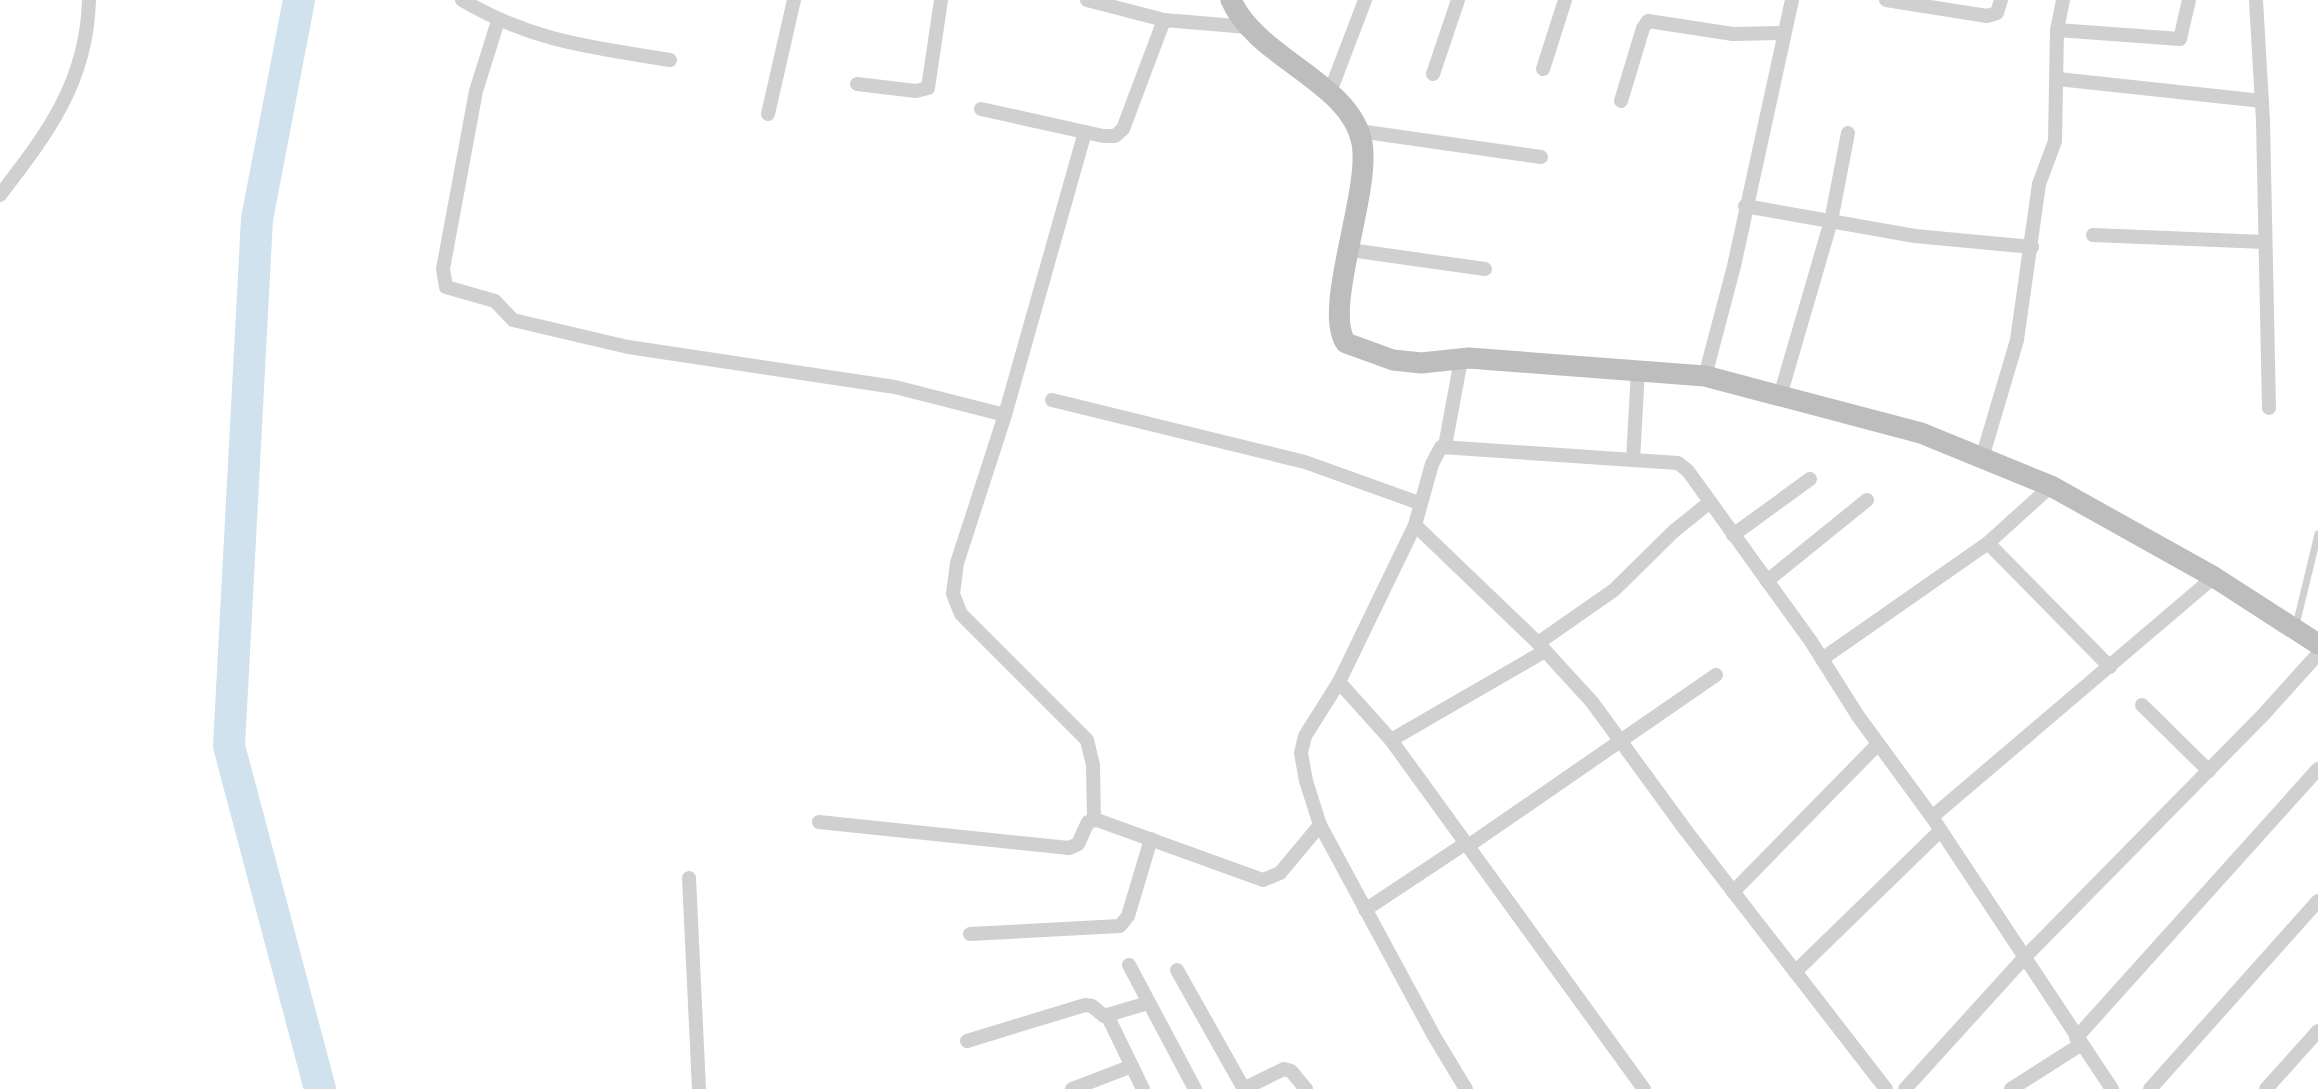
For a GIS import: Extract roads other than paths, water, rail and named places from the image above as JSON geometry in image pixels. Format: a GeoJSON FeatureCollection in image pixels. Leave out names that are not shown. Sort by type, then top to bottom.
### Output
{"type":"FeatureCollection","features":[{"type":"Feature","properties":{"kind":"street"},"geometry":{"type":"LineString","coordinates":[[0,195],[50,131],[68,94],[78,67],[89,0]]}},
{"type":"Feature","properties":{"kind":"street"},"geometry":{"type":"LineString","coordinates":[[462,0],[498,21],[548,39],[670,60]]}},
{"type":"Feature","properties":{"kind":"street"},"geometry":{"type":"LineString","coordinates":[[768,114],[794,0]]}},
{"type":"Feature","properties":{"kind":"street"},"geometry":{"type":"LineString","coordinates":[[857,84],[916,91],[928,88],[941,0]]}},
{"type":"Feature","properties":{"kind":"street"},"geometry":{"type":"LineString","coordinates":[[1087,0],[1164,20],[1248,27]]}},
{"type":"Feature","properties":{"kind":"street"},"geometry":{"type":"LineString","coordinates":[[1231,0],[1248,27],[1275,53],[1330,92],[1359,131],[1364,165],[1340,305],[1340,332],[1346,343],[1393,360],[1433,363],[1461,360],[1705,376],[1921,433],[2051,486],[2214,577],[2318,644]]}},
{"type":"Feature","properties":{"kind":"street"},"geometry":{"type":"LineString","coordinates":[[1330,92],[1365,0]]}},
{"type":"Feature","properties":{"kind":"street"},"geometry":{"type":"LineString","coordinates":[[1433,74],[1458,0]]}},
{"type":"Feature","properties":{"kind":"street"},"geometry":{"type":"LineString","coordinates":[[1543,69],[1566,0]]}},
{"type":"Feature","properties":{"kind":"street"},"geometry":{"type":"LineString","coordinates":[[1705,376],[1734,266],[1745,206],[1793,0]]}},
{"type":"Feature","properties":{"kind":"street"},"geometry":{"type":"LineString","coordinates":[[1886,0],[1986,16],[1997,13],[2001,0]]}},
{"type":"Feature","properties":{"kind":"street"},"geometry":{"type":"LineString","coordinates":[[1982,458],[2017,340],[2039,184],[2054,141],[2058,79],[2057,30],[2063,0]]}},
{"type":"Feature","properties":{"kind":"street"},"geometry":{"type":"LineString","coordinates":[[2057,30],[2180,39],[2189,0]]}},
{"type":"Feature","properties":{"kind":"street"},"geometry":{"type":"LineString","coordinates":[[2256,0],[2262,101],[2269,408]]}},
{"type":"Feature","properties":{"kind":"street"},"geometry":{"type":"LineString","coordinates":[[981,109],[1109,137],[1123,129],[1164,20]]}},
{"type":"Feature","properties":{"kind":"street"},"geometry":{"type":"LineString","coordinates":[[498,21],[476,91],[443,269],[446,287],[495,301],[513,320],[628,347],[895,387],[1005,415]]}},
{"type":"Feature","properties":{"kind":"street"},"geometry":{"type":"LineString","coordinates":[[1621,101],[1643,28],[1648,21],[1733,34],[1784,33]]}},
{"type":"Feature","properties":{"kind":"street"},"geometry":{"type":"LineString","coordinates":[[2058,79],[2262,101]]}},
{"type":"Feature","properties":{"kind":"street"},"geometry":{"type":"LineString","coordinates":[[1359,131],[1541,157]]}},
{"type":"Feature","properties":{"kind":"street"},"geometry":{"type":"LineString","coordinates":[[1085,132],[1005,415],[957,563],[953,594],[961,614],[1087,740],[1093,765],[1094,820]]}},
{"type":"Feature","properties":{"kind":"street"},"geometry":{"type":"LineString","coordinates":[[1780,396],[1831,221],[1848,133]]}},
{"type":"Feature","properties":{"kind":"street"},"geometry":{"type":"LineString","coordinates":[[1745,206],[1915,236],[2032,247]]}},
{"type":"Feature","properties":{"kind":"street"},"geometry":{"type":"LineString","coordinates":[[2093,235],[2265,242]]}},
{"type":"Feature","properties":{"kind":"street"},"geometry":{"type":"LineString","coordinates":[[1350,250],[1485,269]]}},
{"type":"Feature","properties":{"kind":"street"},"geometry":{"type":"LineString","coordinates":[[1461,360],[1445,446],[1434,456],[1415,525],[1339,682],[1301,746],[1306,781],[1320,825],[1466,1089]]}},
{"type":"Feature","properties":{"kind":"street"},"geometry":{"type":"LineString","coordinates":[[1633,460],[1638,370]]}},
{"type":"Feature","properties":{"kind":"street"},"geometry":{"type":"LineString","coordinates":[[1052,400],[1305,462],[1419,503]]}},
{"type":"Feature","properties":{"kind":"street"},"geometry":{"type":"LineString","coordinates":[[1445,446],[1684,466],[1932,817],[2078,1042],[2112,1089]]}},
{"type":"Feature","properties":{"kind":"street"},"geometry":{"type":"LineString","coordinates":[[1733,535],[1810,479]]}},
{"type":"Feature","properties":{"kind":"street"},"geometry":{"type":"LineString","coordinates":[[1822,659],[1988,544],[2051,486]]}},
{"type":"Feature","properties":{"kind":"street"},"geometry":{"type":"LineString","coordinates":[[1767,581],[1867,500]]}},
{"type":"Feature","properties":{"kind":"street"},"geometry":{"type":"LineString","coordinates":[[1391,740],[1542,647],[1614,590],[1674,531],[1710,502]]}},
{"type":"Feature","properties":{"kind":"street"},"geometry":{"type":"LineString","coordinates":[[1415,525],[1542,647],[1622,742],[1733,892],[1886,1089]]}},
{"type":"Feature","properties":{"kind":"street"},"geometry":{"type":"LineString","coordinates":[[1988,544],[2110,667]]}},
{"type":"Feature","properties":{"kind":"street"},"geometry":{"type":"LineString","coordinates":[[1932,817],[2214,577]]}},
{"type":"Feature","properties":{"kind":"street"},"geometry":{"type":"LineString","coordinates":[[1905,1089],[2024,958],[2209,771],[2318,654]]}},
{"type":"Feature","properties":{"kind":"street"},"geometry":{"type":"LineString","coordinates":[[1365,910],[1622,742],[1716,675]]}},
{"type":"Feature","properties":{"kind":"street"},"geometry":{"type":"LineString","coordinates":[[1339,682],[1391,740],[1644,1089]]}},
{"type":"Feature","properties":{"kind":"street"},"geometry":{"type":"LineString","coordinates":[[2143,705],[2209,771]]}},
{"type":"Feature","properties":{"kind":"street"},"geometry":{"type":"LineString","coordinates":[[1733,892],[1878,744]]}},
{"type":"Feature","properties":{"kind":"street"},"geometry":{"type":"LineString","coordinates":[[2011,1089],[2078,1042],[2318,769]]}},
{"type":"Feature","properties":{"kind":"street"},"geometry":{"type":"LineString","coordinates":[[819,822],[1069,848],[1078,844],[1087,823],[1094,820],[1257,879],[1269,880],[1280,873],[1320,825]]}},
{"type":"Feature","properties":{"kind":"street"},"geometry":{"type":"LineString","coordinates":[[1795,972],[1940,831]]}},
{"type":"Feature","properties":{"kind":"street"},"geometry":{"type":"LineString","coordinates":[[970,934],[1120,926],[1128,916],[1152,839]]}},
{"type":"Feature","properties":{"kind":"street"},"geometry":{"type":"LineString","coordinates":[[689,877],[699,1089]]}},
{"type":"Feature","properties":{"kind":"street"},"geometry":{"type":"LineString","coordinates":[[2150,1089],[2318,901]]}},
{"type":"Feature","properties":{"kind":"street"},"geometry":{"type":"LineString","coordinates":[[1129,965],[1195,1089]]}},
{"type":"Feature","properties":{"kind":"street"},"geometry":{"type":"LineString","coordinates":[[1177,970],[1243,1089],[1286,1069],[1306,1089]]}},
{"type":"Feature","properties":{"kind":"street"},"geometry":{"type":"LineString","coordinates":[[967,1041],[1085,1005],[1092,1006],[1100,1015],[1107,1016],[1147,1003]]}},
{"type":"Feature","properties":{"kind":"street"},"geometry":{"type":"LineString","coordinates":[[1107,1016],[1143,1089]]}},
{"type":"Feature","properties":{"kind":"street"},"geometry":{"type":"LineString","coordinates":[[2266,1089],[2318,1031]]}},
{"type":"Feature","properties":{"kind":"street"},"geometry":{"type":"LineString","coordinates":[[1072,1089],[1132,1066]]}},
{"type":"Feature","properties":{"kind":"lane"},"geometry":{"type":"LineString","coordinates":[[2295,629],[2318,534]]}},
{"type":"Feature","properties":{"kind":"waterway"},"geometry":{"type":"LineString","coordinates":[[299,0],[257,219],[229,746],[320,1089]]}}]}
